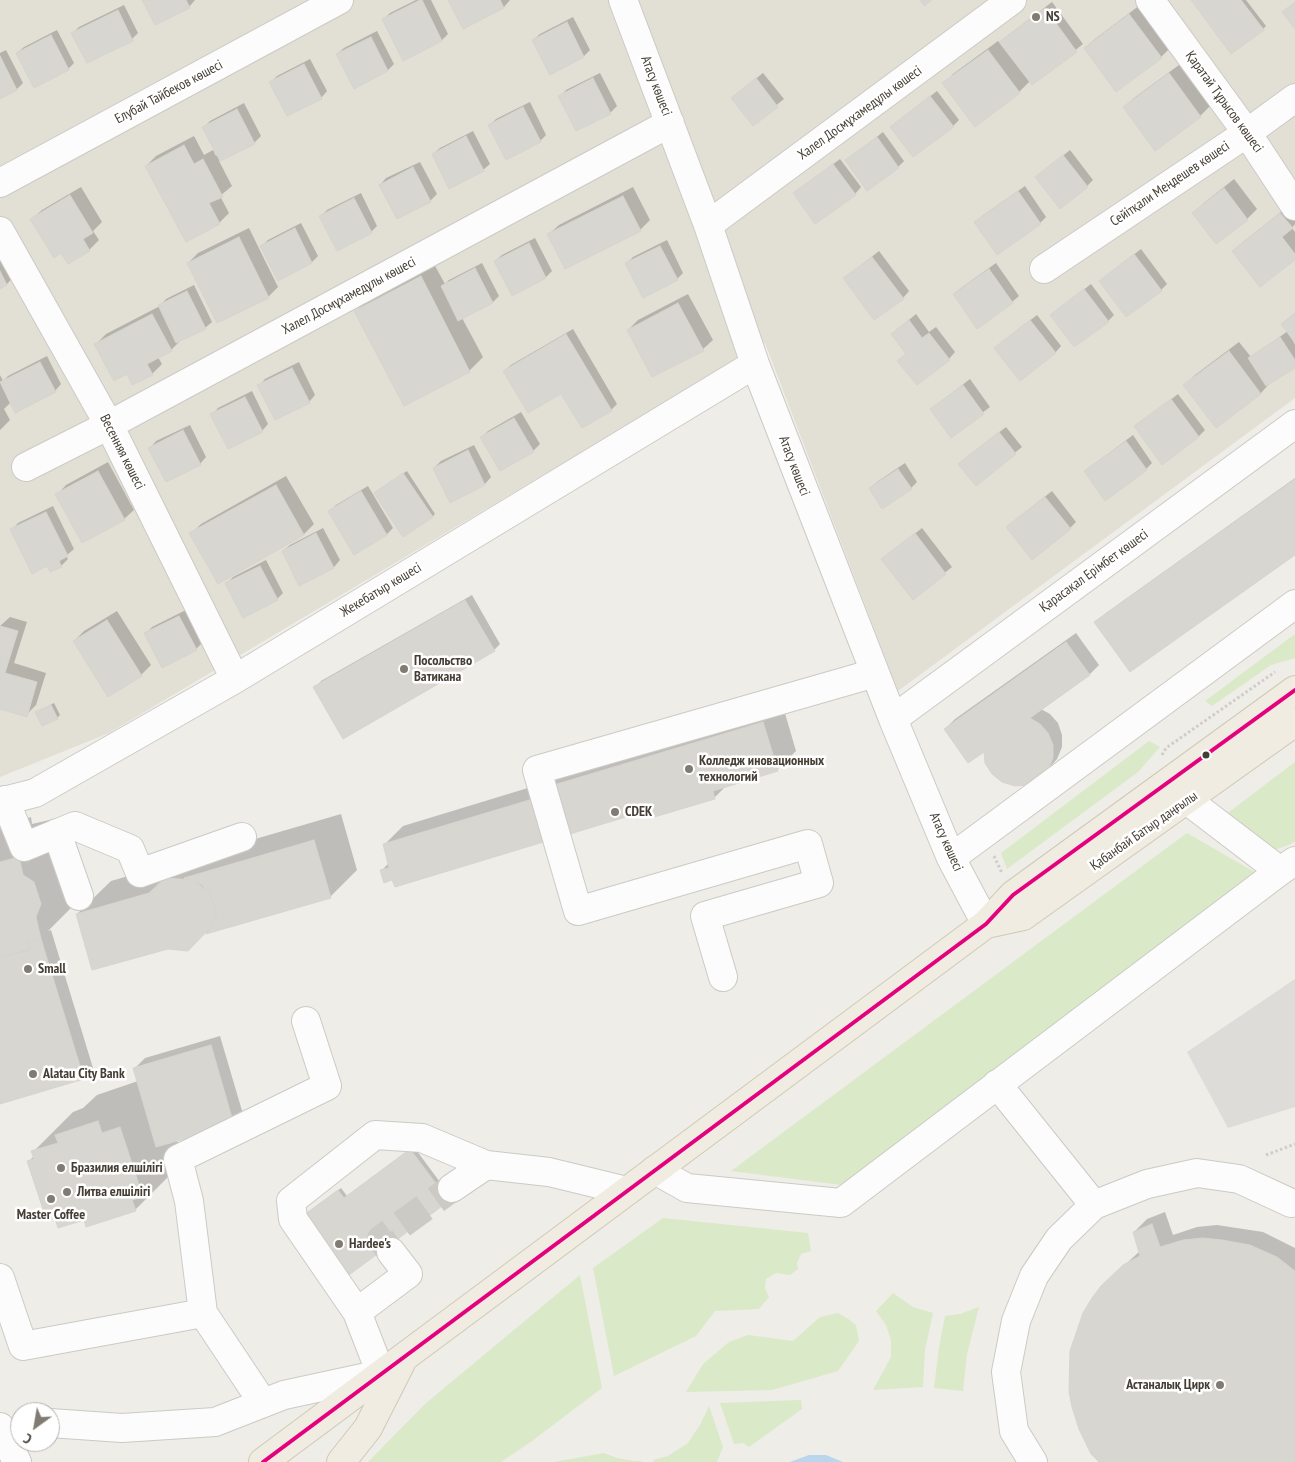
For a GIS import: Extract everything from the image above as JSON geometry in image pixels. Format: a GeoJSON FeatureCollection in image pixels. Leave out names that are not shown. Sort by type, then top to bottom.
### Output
{"type":"FeatureCollection","features":[{"type":"Feature","properties":{"kind":"main road","name":"Қабанбай Батыр даңғылы"},"geometry":{"type":"LineString","coordinates":[[262,1462],[986,924],[1013,895],[1295,690]]}},
{"type":"Feature","properties":{"kind":"main road","name":"Қабанбай Батыр даңғылы"},"geometry":{"type":"LineString","coordinates":[[986,924],[1023,916],[1295,722]]}},
{"type":"Feature","properties":{"kind":"main road"},"geometry":{"type":"LineString","coordinates":[[341,1462],[368,1428],[404,1357]]}},
{"type":"Feature","properties":{"kind":"street","name":"Елубай Тайбеков көшесі"},"geometry":{"type":"LineString","coordinates":[[0,183],[339,0]]}},
{"type":"Feature","properties":{"kind":"street","name":"Атасу көшесі"},"geometry":{"type":"LineString","coordinates":[[623,0],[708,225],[754,364],[893,718],[951,858],[986,924]]}},
{"type":"Feature","properties":{"kind":"street","name":"Халел Досмұхамедұлы көшесі"},"geometry":{"type":"LineString","coordinates":[[708,225],[1012,0]]}},
{"type":"Feature","properties":{"kind":"street","name":"Қаратай Тұрысов көшесі"},"geometry":{"type":"LineString","coordinates":[[1150,0],[1247,133],[1295,206]]}},
{"type":"Feature","properties":{"kind":"street","name":"Сейітқали Меңдешев көшесі"},"geometry":{"type":"LineString","coordinates":[[1044,269],[1247,133],[1295,98]]}},
{"type":"Feature","properties":{"kind":"street","name":"Халел Досмұхамедұлы көшесі"},"geometry":{"type":"LineString","coordinates":[[26,467],[109,425],[670,123]]}},
{"type":"Feature","properties":{"kind":"street","name":"Весенняя көшесі"},"geometry":{"type":"LineString","coordinates":[[0,231],[109,425],[235,679]]}},
{"type":"Feature","properties":{"kind":"street","name":"Жекебатыр көшесі"},"geometry":{"type":"LineString","coordinates":[[2,801],[34,793],[235,679],[754,364]]}},
{"type":"Feature","properties":{"kind":"street","name":"Қарасақал Ерімбет көшесі"},"geometry":{"type":"LineString","coordinates":[[893,718],[1294,426]]}},
{"type":"Feature","properties":{"kind":"street"},"geometry":{"type":"LineString","coordinates":[[951,858],[1295,604]]}},
{"type":"Feature","properties":{"kind":"street"},"geometry":{"type":"LineString","coordinates":[[722,977],[705,916],[819,883],[808,844],[578,911],[537,770],[875,672]]}},
{"type":"Feature","properties":{"kind":"street"},"geometry":{"type":"LineString","coordinates":[[655,1170],[687,1188],[841,1203],[1287,866],[1187,800]]}},
{"type":"Feature","properties":{"kind":"street"},"geometry":{"type":"LineString","coordinates":[[2,801],[24,846],[75,826],[130,849],[140,873],[242,837]]}},
{"type":"Feature","properties":{"kind":"street"},"geometry":{"type":"LineString","coordinates":[[57,833],[79,896]]}},
{"type":"Feature","properties":{"kind":"street"},"geometry":{"type":"LineString","coordinates":[[263,1403],[203,1313],[189,1201],[178,1159],[327,1086],[306,1021]]}},
{"type":"Feature","properties":{"kind":"street"},"geometry":{"type":"LineString","coordinates":[[998,1084],[1094,1206]]}},
{"type":"Feature","properties":{"kind":"street"},"geometry":{"type":"LineString","coordinates":[[60,1424],[122,1428],[215,1422],[284,1395],[381,1374],[357,1312],[293,1219],[291,1201],[375,1136],[422,1138],[486,1165],[549,1172],[627,1191]]}},
{"type":"Feature","properties":{"kind":"street"},"geometry":{"type":"LineString","coordinates":[[452,1188],[486,1165]]}},
{"type":"Feature","properties":{"kind":"street"},"geometry":{"type":"LineString","coordinates":[[1033,1462],[1014,1431],[1006,1372],[1016,1321],[1034,1276],[1059,1239],[1094,1206],[1146,1184],[1198,1173],[1239,1179],[1291,1204]]}},
{"type":"Feature","properties":{"kind":"street"},"geometry":{"type":"LineString","coordinates":[[357,1312],[408,1274],[391,1252]]}},
{"type":"Feature","properties":{"kind":"street"},"geometry":{"type":"LineString","coordinates":[[0,1278],[23,1346],[203,1313]]}},
{"type":"Feature","properties":{"kind":"street"},"geometry":{"type":"LineString","coordinates":[[0,1427],[17,1462]]}},
{"type":"Feature","properties":{"kind":"path"},"geometry":{"type":"LineString","coordinates":[[991,850],[1004,877]]}},
{"type":"Feature","properties":{"kind":"path"},"geometry":{"type":"LineString","coordinates":[[1266,1155],[1295,1144]]}},
{"type":"Feature","properties":{"kind":"shaded area"},"geometry":{"type":"Polygon","coordinates":[[[0,0],[1295,0],[1295,398],[898,691],[765,343],[109,733],[0,777],[0,0]]]}},
{"type":"Feature","properties":{"kind":"shaded area"},"geometry":{"type":"Polygon","coordinates":[[[1295,979],[1295,1107],[1228,1128],[1187,1052],[1295,979]]]}},
{"type":"Feature","properties":{"kind":"green space"},"geometry":{"type":"Polygon","coordinates":[[[1295,634],[1295,658],[1271,665],[1212,706],[1205,701],[1295,634]]]}},
{"type":"Feature","properties":{"kind":"green space"},"geometry":{"type":"Polygon","coordinates":[[[1149,741],[1160,747],[1138,772],[1007,869],[1001,853],[1149,741]]]}},
{"type":"Feature","properties":{"kind":"green space"},"geometry":{"type":"Polygon","coordinates":[[[1295,762],[1295,841],[1269,852],[1233,829],[1229,812],[1295,762]]]}},
{"type":"Feature","properties":{"kind":"green space"},"geometry":{"type":"Polygon","coordinates":[[[1187,833],[1256,873],[842,1185],[731,1171],[1187,833]]]}},
{"type":"Feature","properties":{"kind":"green space"},"geometry":{"type":"Polygon","coordinates":[[[663,1218],[808,1233],[811,1251],[801,1254],[797,1263],[798,1269],[790,1275],[776,1273],[766,1279],[765,1288],[769,1297],[759,1309],[715,1311],[696,1336],[614,1376],[593,1268],[663,1218]]]}},
{"type":"Feature","properties":{"kind":"green space"},"geometry":{"type":"Polygon","coordinates":[[[580,1275],[602,1388],[501,1462],[368,1462],[425,1404],[580,1275]]]}},
{"type":"Feature","properties":{"kind":"green space"},"geometry":{"type":"Polygon","coordinates":[[[893,1293],[913,1307],[933,1313],[925,1350],[923,1387],[873,1390],[891,1357],[891,1340],[886,1325],[876,1311],[893,1293]]]}},
{"type":"Feature","properties":{"kind":"green space"},"geometry":{"type":"Polygon","coordinates":[[[979,1307],[967,1354],[963,1391],[934,1388],[945,1316],[960,1314],[979,1307]]]}},
{"type":"Feature","properties":{"kind":"green space"},"geometry":{"type":"Polygon","coordinates":[[[838,1313],[856,1325],[859,1341],[838,1371],[772,1390],[686,1392],[703,1364],[729,1342],[748,1335],[793,1341],[820,1317],[838,1313]]]}},
{"type":"Feature","properties":{"kind":"green space"},"geometry":{"type":"Polygon","coordinates":[[[801,1400],[802,1409],[749,1447],[743,1443],[734,1444],[720,1403],[801,1400]]]}},
{"type":"Feature","properties":{"kind":"green space"},"geometry":{"type":"Polygon","coordinates":[[[709,1406],[723,1447],[717,1462],[654,1462],[653,1460],[668,1456],[688,1443],[709,1406]]]}},
{"type":"Feature","properties":{"kind":"green space"},"geometry":{"type":"Polygon","coordinates":[[[604,1453],[617,1458],[642,1462],[554,1462],[604,1453]]]}},
{"type":"Feature","properties":{"kind":"water"},"geometry":{"type":"Polygon","coordinates":[[[809,1455],[826,1455],[843,1462],[790,1462],[809,1455]]]}},
{"type":"Feature","properties":{"kind":"building"},"geometry":{"type":"Polygon","coordinates":[[[142,0],[186,0],[190,8],[155,25],[142,0]]]}},
{"type":"Feature","properties":{"kind":"building"},"geometry":{"type":"Polygon","coordinates":[[[422,0],[442,41],[403,61],[382,19],[422,0]]]}},
{"type":"Feature","properties":{"kind":"building"},"geometry":{"type":"Polygon","coordinates":[[[448,0],[500,0],[504,8],[463,29],[448,0]]]}},
{"type":"Feature","properties":{"kind":"building"},"geometry":{"type":"Polygon","coordinates":[[[920,0],[932,0],[924,6],[920,0]]]}},
{"type":"Feature","properties":{"kind":"building"},"geometry":{"type":"Polygon","coordinates":[[[1191,0],[1241,0],[1264,30],[1231,54],[1191,0]]]}},
{"type":"Feature","properties":{"kind":"building"},"geometry":{"type":"Polygon","coordinates":[[[1295,2],[1295,29],[1282,12],[1295,2]]]}},
{"type":"Feature","properties":{"kind":"building"},"geometry":{"type":"Polygon","coordinates":[[[1045,8],[1077,52],[1032,85],[999,42],[1045,8]]]}},
{"type":"Feature","properties":{"kind":"building"},"geometry":{"type":"Polygon","coordinates":[[[118,10],[133,41],[87,63],[71,33],[118,10]]]}},
{"type":"Feature","properties":{"kind":"building"},"geometry":{"type":"Polygon","coordinates":[[[1129,14],[1162,58],[1116,92],[1084,48],[1129,14]]]}},
{"type":"Feature","properties":{"kind":"building"},"geometry":{"type":"Polygon","coordinates":[[[567,22],[584,57],[550,75],[532,40],[567,22]]]}},
{"type":"Feature","properties":{"kind":"building"},"geometry":{"type":"Polygon","coordinates":[[[51,35],[69,70],[34,88],[16,53],[51,35]]]}},
{"type":"Feature","properties":{"kind":"building"},"geometry":{"type":"Polygon","coordinates":[[[371,37],[388,71],[354,89],[336,54],[371,37]]]}},
{"type":"Feature","properties":{"kind":"building"},"geometry":{"type":"Polygon","coordinates":[[[988,50],[1020,93],[975,127],[942,83],[988,50]]]}},
{"type":"Feature","properties":{"kind":"building"},"geometry":{"type":"Polygon","coordinates":[[[0,56],[17,90],[0,99],[0,56]]]}},
{"type":"Feature","properties":{"kind":"building"},"geometry":{"type":"Polygon","coordinates":[[[304,64],[322,99],[287,116],[269,82],[304,64]]]}},
{"type":"Feature","properties":{"kind":"building"},"geometry":{"type":"Polygon","coordinates":[[[1169,73],[1201,117],[1155,151],[1123,107],[1169,73]]]}},
{"type":"Feature","properties":{"kind":"building"},"geometry":{"type":"Polygon","coordinates":[[[593,78],[611,114],[576,131],[558,96],[593,78]]]}},
{"type":"Feature","properties":{"kind":"building"},"geometry":{"type":"Polygon","coordinates":[[[756,78],[778,107],[753,126],[731,98],[756,78]]]}},
{"type":"Feature","properties":{"kind":"building"},"geometry":{"type":"Polygon","coordinates":[[[930,96],[954,127],[913,157],[890,127],[930,96]]]}},
{"type":"Feature","properties":{"kind":"building"},"geometry":{"type":"Polygon","coordinates":[[[523,107],[541,142],[506,160],[488,125],[523,107]]]}},
{"type":"Feature","properties":{"kind":"building"},"geometry":{"type":"Polygon","coordinates":[[[237,109],[255,144],[220,161],[202,127],[237,109]]]}},
{"type":"Feature","properties":{"kind":"building"},"geometry":{"type":"Polygon","coordinates":[[[466,136],[484,171],[449,189],[432,154],[466,136]]]}},
{"type":"Feature","properties":{"kind":"building"},"geometry":{"type":"Polygon","coordinates":[[[877,137],[899,168],[867,191],[845,160],[877,137]]]}},
{"type":"Feature","properties":{"kind":"building"},"geometry":{"type":"Polygon","coordinates":[[[184,145],[194,164],[203,159],[223,197],[209,203],[220,224],[186,242],[145,166],[184,145]]]}},
{"type":"Feature","properties":{"kind":"building"},"geometry":{"type":"Polygon","coordinates":[[[1063,155],[1088,187],[1060,209],[1035,177],[1063,155]]]}},
{"type":"Feature","properties":{"kind":"building"},"geometry":{"type":"Polygon","coordinates":[[[833,164],[856,195],[815,224],[793,193],[833,164]]]}},
{"type":"Feature","properties":{"kind":"building"},"geometry":{"type":"Polygon","coordinates":[[[413,167],[431,202],[397,219],[379,185],[413,167]]]}},
{"type":"Feature","properties":{"kind":"building"},"geometry":{"type":"Polygon","coordinates":[[[1224,188],[1248,220],[1216,244],[1192,213],[1224,188]]]}},
{"type":"Feature","properties":{"kind":"building"},"geometry":{"type":"Polygon","coordinates":[[[1018,191],[1041,224],[997,255],[974,222],[1018,191]]]}},
{"type":"Feature","properties":{"kind":"building"},"geometry":{"type":"Polygon","coordinates":[[[70,195],[93,233],[83,239],[90,251],[68,264],[61,253],[54,258],[30,219],[70,195]]]}},
{"type":"Feature","properties":{"kind":"building"},"geometry":{"type":"Polygon","coordinates":[[[623,196],[641,231],[565,269],[547,234],[623,196]]]}},
{"type":"Feature","properties":{"kind":"building"},"geometry":{"type":"Polygon","coordinates":[[[354,198],[372,233],[337,251],[319,216],[354,198]]]}},
{"type":"Feature","properties":{"kind":"building"},"geometry":{"type":"Polygon","coordinates":[[[1280,213],[1293,228],[1282,237],[1295,254],[1295,260],[1260,287],[1232,251],[1280,213]]]}},
{"type":"Feature","properties":{"kind":"building"},"geometry":{"type":"Polygon","coordinates":[[[295,228],[312,263],[278,281],[260,246],[295,228]]]}},
{"type":"Feature","properties":{"kind":"building"},"geometry":{"type":"Polygon","coordinates":[[[239,237],[269,298],[217,323],[187,263],[239,237]]]}},
{"type":"Feature","properties":{"kind":"building"},"geometry":{"type":"Polygon","coordinates":[[[529,243],[546,278],[512,296],[494,261],[529,243]]]}},
{"type":"Feature","properties":{"kind":"building"},"geometry":{"type":"Polygon","coordinates":[[[660,246],[678,280],[643,298],[625,263],[660,246]]]}},
{"type":"Feature","properties":{"kind":"building"},"geometry":{"type":"Polygon","coordinates":[[[1134,254],[1162,291],[1126,317],[1099,281],[1134,254]]]}},
{"type":"Feature","properties":{"kind":"building"},"geometry":{"type":"Polygon","coordinates":[[[872,257],[904,299],[874,320],[843,278],[872,257]]]}},
{"type":"Feature","properties":{"kind":"building"},"geometry":{"type":"Polygon","coordinates":[[[475,268],[493,303],[458,321],[441,286],[475,268]]]}},
{"type":"Feature","properties":{"kind":"building"},"geometry":{"type":"Polygon","coordinates":[[[989,269],[1013,303],[977,329],[953,294],[989,269]]]}},
{"type":"Feature","properties":{"kind":"building"},"geometry":{"type":"Polygon","coordinates":[[[0,271],[7,285],[0,289],[0,271]]]}},
{"type":"Feature","properties":{"kind":"building"},"geometry":{"type":"Polygon","coordinates":[[[421,276],[470,372],[404,406],[354,311],[421,276]]]}},
{"type":"Feature","properties":{"kind":"building"},"geometry":{"type":"Polygon","coordinates":[[[1084,289],[1109,322],[1074,347],[1050,315],[1084,289]]]}},
{"type":"Feature","properties":{"kind":"building"},"geometry":{"type":"Polygon","coordinates":[[[187,291],[206,329],[176,343],[158,305],[187,291]]]}},
{"type":"Feature","properties":{"kind":"building"},"geometry":{"type":"Polygon","coordinates":[[[678,303],[704,351],[652,377],[627,330],[678,303]]]}},
{"type":"Feature","properties":{"kind":"building"},"geometry":{"type":"Polygon","coordinates":[[[1295,313],[1295,343],[1281,324],[1295,313]]]}},
{"type":"Feature","properties":{"kind":"building"},"geometry":{"type":"Polygon","coordinates":[[[152,314],[172,351],[147,364],[153,375],[132,385],[127,374],[114,381],[94,344],[152,314]]]}},
{"type":"Feature","properties":{"kind":"building"},"geometry":{"type":"Polygon","coordinates":[[[909,320],[922,338],[929,333],[950,360],[917,385],[897,361],[906,354],[891,334],[909,320]]]}},
{"type":"Feature","properties":{"kind":"building"},"geometry":{"type":"Polygon","coordinates":[[[1030,320],[1056,353],[1020,381],[994,348],[1030,320]]]}},
{"type":"Feature","properties":{"kind":"building"},"geometry":{"type":"Polygon","coordinates":[[[566,334],[612,411],[582,428],[561,394],[528,413],[503,371],[566,334]]]}},
{"type":"Feature","properties":{"kind":"building"},"geometry":{"type":"Polygon","coordinates":[[[1280,337],[1295,360],[1295,368],[1266,386],[1248,358],[1280,337]]]}},
{"type":"Feature","properties":{"kind":"building"},"geometry":{"type":"Polygon","coordinates":[[[1229,351],[1261,394],[1216,428],[1183,385],[1229,351]]]}},
{"type":"Feature","properties":{"kind":"building"},"geometry":{"type":"Polygon","coordinates":[[[40,362],[56,392],[15,413],[0,382],[40,362]]]}},
{"type":"Feature","properties":{"kind":"building"},"geometry":{"type":"Polygon","coordinates":[[[292,368],[310,403],[275,420],[257,385],[292,368]]]}},
{"type":"Feature","properties":{"kind":"building"},"geometry":{"type":"Polygon","coordinates":[[[963,385],[984,414],[951,438],[930,409],[963,385]]]}},
{"type":"Feature","properties":{"kind":"building"},"geometry":{"type":"Polygon","coordinates":[[[245,397],[263,432],[228,449],[210,414],[245,397]]]}},
{"type":"Feature","properties":{"kind":"building"},"geometry":{"type":"Polygon","coordinates":[[[1171,399],[1199,437],[1162,465],[1134,426],[1171,399]]]}},
{"type":"Feature","properties":{"kind":"building"},"geometry":{"type":"Polygon","coordinates":[[[514,418],[534,452],[500,471],[480,437],[514,418]]]}},
{"type":"Feature","properties":{"kind":"building"},"geometry":{"type":"Polygon","coordinates":[[[183,430],[201,465],[166,482],[148,448],[183,430]]]}},
{"type":"Feature","properties":{"kind":"building"},"geometry":{"type":"Polygon","coordinates":[[[999,432],[1016,454],[976,486],[958,464],[999,432]]]}},
{"type":"Feature","properties":{"kind":"building"},"geometry":{"type":"Polygon","coordinates":[[[1126,441],[1147,470],[1105,501],[1084,471],[1126,441]]]}},
{"type":"Feature","properties":{"kind":"building"},"geometry":{"type":"Polygon","coordinates":[[[468,450],[485,485],[450,503],[433,468],[468,450]]]}},
{"type":"Feature","properties":{"kind":"building"},"geometry":{"type":"Polygon","coordinates":[[[898,469],[912,489],[882,509],[869,488],[898,469]]]}},
{"type":"Feature","properties":{"kind":"building"},"geometry":{"type":"Polygon","coordinates":[[[98,471],[125,520],[82,543],[55,494],[98,471]]]}},
{"type":"Feature","properties":{"kind":"building"},"geometry":{"type":"Polygon","coordinates":[[[403,473],[433,517],[403,537],[374,493],[403,473]]]}},
{"type":"Feature","properties":{"kind":"building"},"geometry":{"type":"Polygon","coordinates":[[[1295,479],[1295,555],[1130,672],[1094,622],[1295,479]]]}},
{"type":"Feature","properties":{"kind":"building"},"geometry":{"type":"Polygon","coordinates":[[[276,485],[304,535],[218,584],[189,533],[276,485]]]}},
{"type":"Feature","properties":{"kind":"building"},"geometry":{"type":"Polygon","coordinates":[[[361,491],[387,535],[354,555],[328,511],[361,491]]]}},
{"type":"Feature","properties":{"kind":"building"},"geometry":{"type":"Polygon","coordinates":[[[1045,497],[1071,529],[1032,560],[1006,527],[1045,497]]]}},
{"type":"Feature","properties":{"kind":"building"},"geometry":{"type":"Polygon","coordinates":[[[46,512],[68,556],[59,561],[62,567],[50,572],[47,566],[32,574],[10,529],[46,512]]]}},
{"type":"Feature","properties":{"kind":"building"},"geometry":{"type":"Polygon","coordinates":[[[316,533],[334,568],[299,586],[282,551],[316,533]]]}},
{"type":"Feature","properties":{"kind":"building"},"geometry":{"type":"Polygon","coordinates":[[[915,533],[946,574],[913,600],[881,559],[915,533]]]}},
{"type":"Feature","properties":{"kind":"building"},"geometry":{"type":"Polygon","coordinates":[[[260,566],[278,600],[243,618],[225,583],[260,566]]]}},
{"type":"Feature","properties":{"kind":"building","name":"Посольство Ватикана"},"geometry":{"type":"Polygon","coordinates":[[[465,600],[495,651],[343,739],[313,687],[465,600]]]}},
{"type":"Feature","properties":{"kind":"building"},"geometry":{"type":"Polygon","coordinates":[[[179,616],[197,650],[162,668],[144,633],[179,616]]]}},
{"type":"Feature","properties":{"kind":"building"},"geometry":{"type":"Polygon","coordinates":[[[107,620],[142,676],[108,697],[73,641],[107,620]]]}},
{"type":"Feature","properties":{"kind":"building"},"geometry":{"type":"Polygon","coordinates":[[[0,626],[18,631],[5,673],[37,682],[27,717],[0,709],[0,626]]]}},
{"type":"Feature","properties":{"kind":"building"},"geometry":{"type":"Polygon","coordinates":[[[1066,642],[1090,675],[1030,718],[1040,724],[1048,733],[1053,745],[1053,758],[1048,770],[1027,785],[1015,786],[1002,782],[992,774],[985,763],[984,752],[968,763],[944,729],[1066,642]]]}},
{"type":"Feature","properties":{"kind":"building"},"geometry":{"type":"Polygon","coordinates":[[[51,705],[58,719],[42,726],[35,712],[51,705]]]}},
{"type":"Feature","properties":{"kind":"building"},"geometry":{"type":"Polygon","coordinates":[[[763,722],[778,771],[713,791],[715,799],[651,818],[649,810],[395,887],[392,880],[384,883],[380,870],[389,868],[383,844],[556,792],[554,785],[763,722]]]}},
{"type":"Feature","properties":{"kind":"building"},"geometry":{"type":"Polygon","coordinates":[[[314,840],[331,898],[206,934],[216,916],[216,909],[209,892],[202,885],[184,878],[314,840]]]}},
{"type":"Feature","properties":{"kind":"building"},"geometry":{"type":"Polygon","coordinates":[[[19,857],[23,875],[34,882],[41,904],[36,917],[41,939],[27,942],[29,949],[0,958],[0,862],[19,857]]]}},
{"type":"Feature","properties":{"kind":"building"},"geometry":{"type":"Polygon","coordinates":[[[165,878],[193,880],[209,892],[216,909],[216,916],[212,926],[188,951],[168,949],[92,970],[76,914],[149,893],[165,878]]]}},
{"type":"Feature","properties":{"kind":"building"},"geometry":{"type":"Polygon","coordinates":[[[41,939],[84,1079],[0,1104],[0,958],[29,950],[28,942],[41,939]]]}},
{"type":"Feature","properties":{"kind":"building"},"geometry":{"type":"Polygon","coordinates":[[[211,1045],[234,1125],[156,1147],[133,1068],[211,1045]]]}},
{"type":"Feature","properties":{"kind":"building"},"geometry":{"type":"Polygon","coordinates":[[[98,1121],[102,1133],[120,1127],[143,1197],[132,1200],[136,1211],[86,1227],[84,1220],[58,1228],[55,1218],[47,1221],[27,1161],[34,1159],[31,1151],[58,1143],[55,1135],[98,1121]]]}},
{"type":"Feature","properties":{"kind":"building"},"geometry":{"type":"Polygon","coordinates":[[[410,1149],[449,1201],[349,1275],[304,1215],[338,1190],[344,1198],[410,1149]]]}},
{"type":"Feature","properties":{"kind":"building"},"geometry":{"type":"Polygon","coordinates":[[[1152,1224],[1160,1247],[1183,1240],[1203,1238],[1222,1240],[1250,1245],[1277,1257],[1295,1271],[1295,1462],[1099,1462],[1091,1454],[1079,1429],[1072,1407],[1069,1392],[1070,1351],[1083,1313],[1092,1298],[1101,1286],[1123,1265],[1140,1256],[1133,1232],[1152,1224]]]}},
{"type":"Feature","properties":{"kind":"tunnel"},"geometry":{"type":"LineString","coordinates":[[391,1252],[381,1239],[452,1188]]}},
{"type":"Feature","properties":{"kind":"transit line"},"geometry":{"type":"LineString","coordinates":[[263,1462],[986,924],[1013,895],[1295,690]]}},
{"type":"Feature","properties":{"kind":"place","name":"NS"},"geometry":{"type":"Point","coordinates":[1036,17]}},
{"type":"Feature","properties":{"kind":"place","name":"Посольство Ватикана"},"geometry":{"type":"Point","coordinates":[404,669]}},
{"type":"Feature","properties":{"kind":"place","name":"Колледж иновационных технологий"},"geometry":{"type":"Point","coordinates":[689,769]}},
{"type":"Feature","properties":{"kind":"place","name":"CDEK"},"geometry":{"type":"Point","coordinates":[615,812]}},
{"type":"Feature","properties":{"kind":"place","name":"Small"},"geometry":{"type":"Point","coordinates":[28,969]}},
{"type":"Feature","properties":{"kind":"place","name":"Alatau City Bank"},"geometry":{"type":"Point","coordinates":[33,1074]}},
{"type":"Feature","properties":{"kind":"place","name":"Бразилия елшілігі"},"geometry":{"type":"Point","coordinates":[61,1168]}},
{"type":"Feature","properties":{"kind":"place","name":"Литва елшілігі"},"geometry":{"type":"Point","coordinates":[67,1192]}},
{"type":"Feature","properties":{"kind":"place","name":"Master Coffee"},"geometry":{"type":"Point","coordinates":[51,1199]}},
{"type":"Feature","properties":{"kind":"place","name":"Hardee's"},"geometry":{"type":"Point","coordinates":[339,1244]}},
{"type":"Feature","properties":{"kind":"place","name":"Астаналық Цирк"},"geometry":{"type":"Point","coordinates":[1220,1385]}}]}
